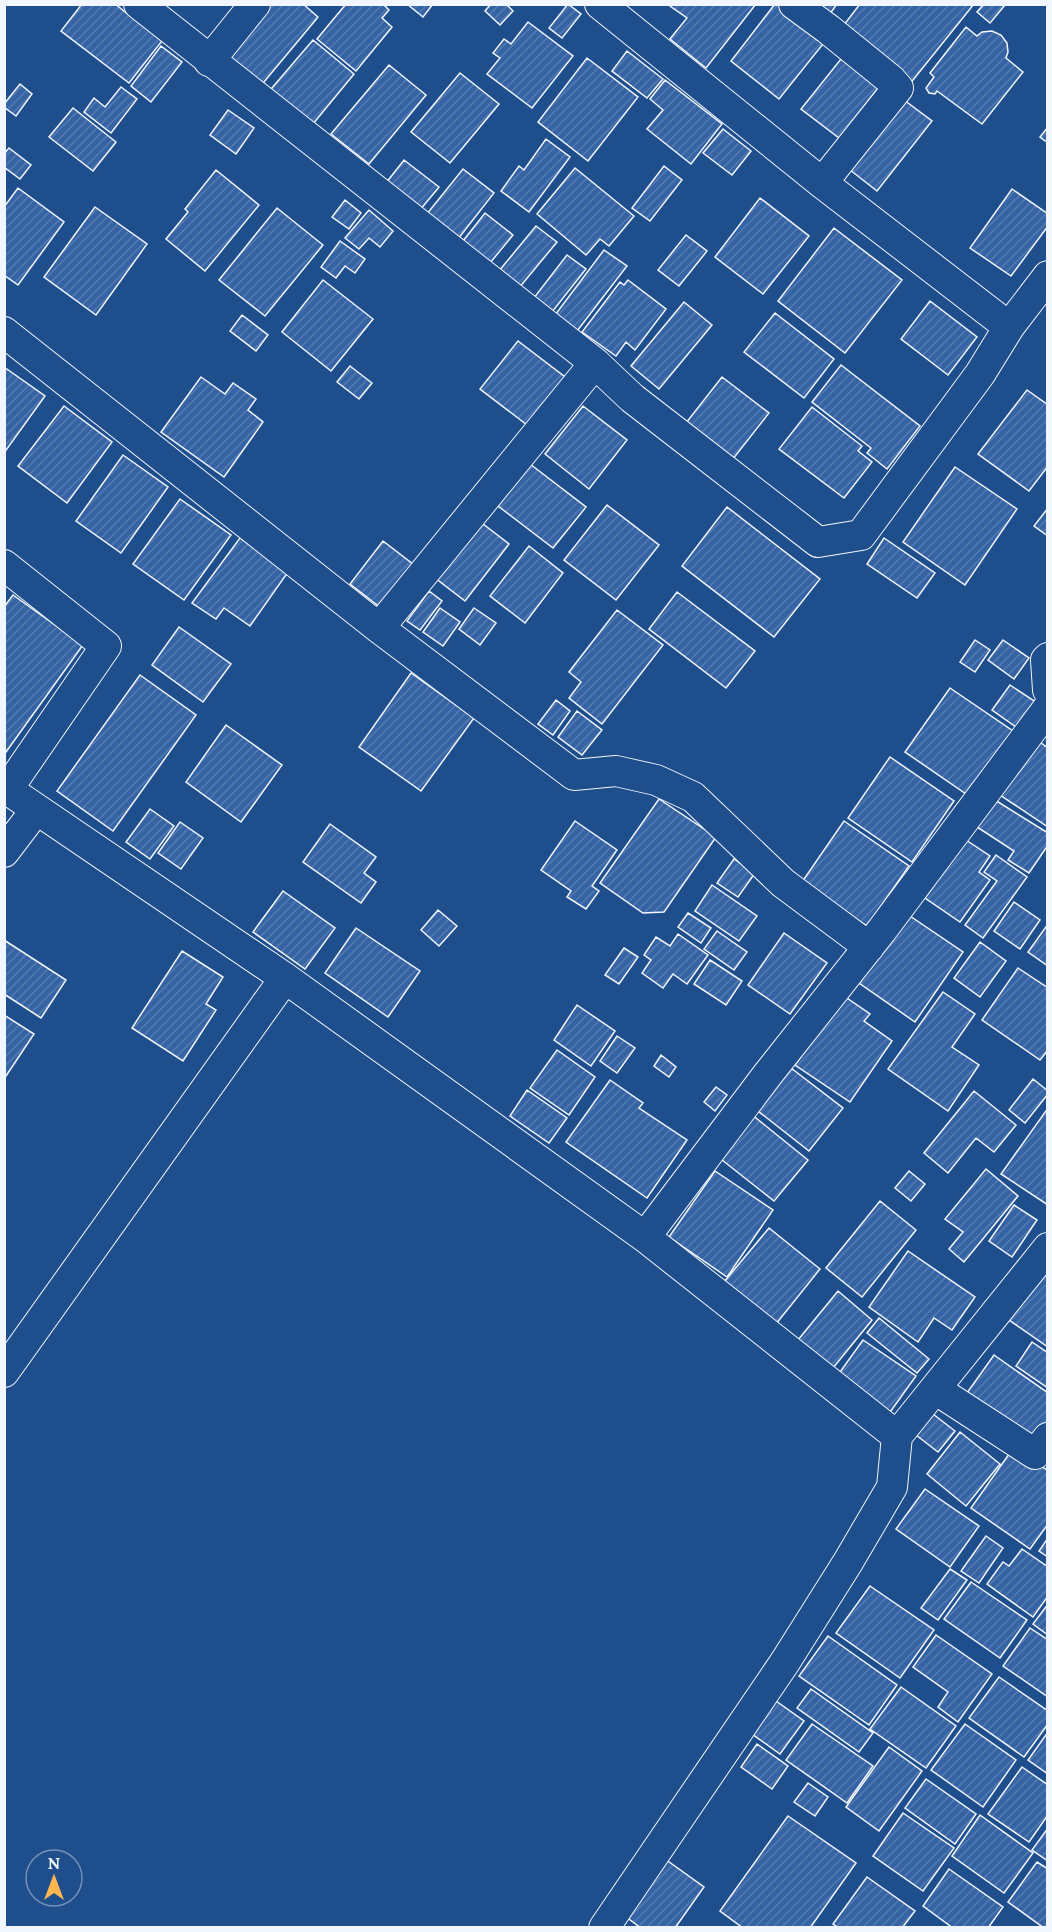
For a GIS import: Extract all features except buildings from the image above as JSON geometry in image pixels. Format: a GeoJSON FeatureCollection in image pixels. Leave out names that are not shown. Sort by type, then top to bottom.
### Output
{"type":"FeatureCollection","features":[{"type":"Feature","properties":{"kind":"street"},"geometry":{"type":"LineString","coordinates":[[139,4],[595,363],[632,398],[818,542],[861,536],[980,374],[1009,327],[1047,276]]}},
{"type":"Feature","properties":{"kind":"street"},"geometry":{"type":"LineString","coordinates":[[209,61],[255,4]]}},
{"type":"Feature","properties":{"kind":"street"},"geometry":{"type":"LineString","coordinates":[[600,4],[822,183],[1009,327]]}},
{"type":"Feature","properties":{"kind":"street"},"geometry":{"type":"LineString","coordinates":[[794,4],[864,58],[898,88],[822,183]]}},
{"type":"Feature","properties":{"kind":"street"},"geometry":{"type":"LineString","coordinates":[[4,333],[379,628],[574,775],[616,771],[656,780],[693,797],[783,883],[869,947]]}},
{"type":"Feature","properties":{"kind":"street"},"geometry":{"type":"LineString","coordinates":[[379,628],[595,363]]}},
{"type":"Feature","properties":{"kind":"street"},"geometry":{"type":"LineString","coordinates":[[4,565],[106,646],[6,788],[285,978],[645,1237],[897,1436]]}},
{"type":"Feature","properties":{"kind":"street"},"geometry":{"type":"LineString","coordinates":[[1047,658],[1047,690]]}},
{"type":"Feature","properties":{"kind":"street"},"geometry":{"type":"LineString","coordinates":[[645,1237],[768,1074],[869,947],[1047,708]]}},
{"type":"Feature","properties":{"kind":"street"},"geometry":{"type":"LineString","coordinates":[[4,852],[36,810]]}},
{"type":"Feature","properties":{"kind":"street"},"geometry":{"type":"LineString","coordinates":[[4,1372],[285,978]]}},
{"type":"Feature","properties":{"kind":"street"},"geometry":{"type":"LineString","coordinates":[[604,1928],[785,1662],[848,1562],[892,1488],[897,1436],[1047,1248]]}},
{"type":"Feature","properties":{"kind":"street"},"geometry":{"type":"LineString","coordinates":[[935,1389],[1035,1454],[1047,1438]]}}]}
